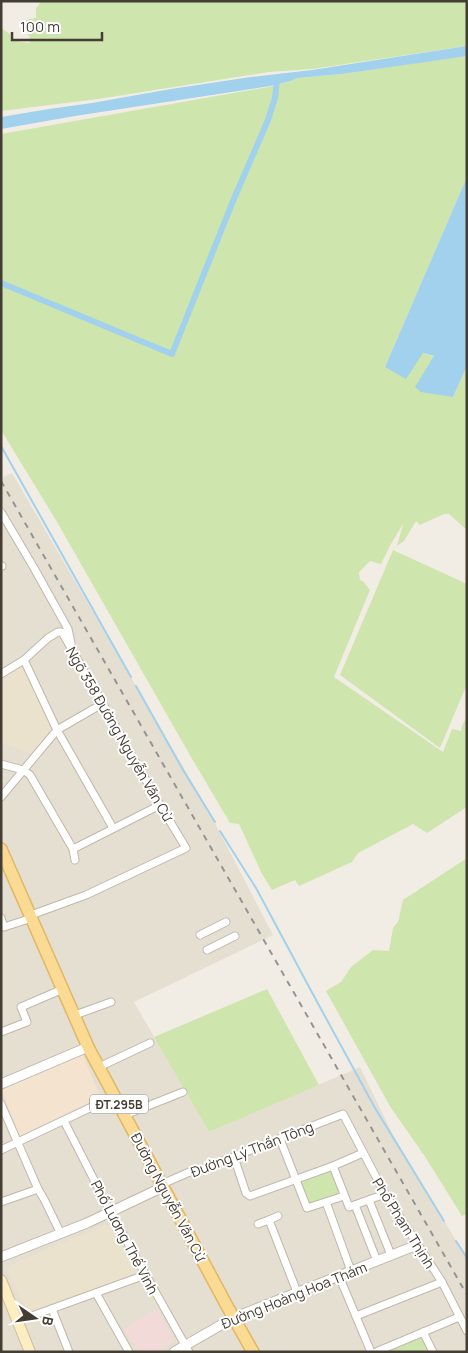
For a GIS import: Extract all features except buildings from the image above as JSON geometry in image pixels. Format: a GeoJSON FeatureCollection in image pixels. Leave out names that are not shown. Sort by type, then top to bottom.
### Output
{"type":"FeatureCollection","features":[{"type":"Feature","properties":{"kind":"main road","name":"Đường Nguyễn Văn Cừ"},"geometry":{"type":"LineString","coordinates":[[1,849],[88,1047],[253,1352]]}},
{"type":"Feature","properties":{"kind":"main road"},"geometry":{"type":"LineString","coordinates":[[1,1280],[30,1352]]}},
{"type":"Feature","properties":{"kind":"street"},"geometry":{"type":"LineString","coordinates":[[1,512],[68,629],[72,650]]}},
{"type":"Feature","properties":{"kind":"street","name":"Ngõ 358 Đường Nguyễn Văn Cừ"},"geometry":{"type":"LineString","coordinates":[[1,674],[24,660],[48,638],[60,631],[186,848],[92,893],[31,916]]}},
{"type":"Feature","properties":{"kind":"street"},"geometry":{"type":"LineString","coordinates":[[24,660],[57,730],[113,828]]}},
{"type":"Feature","properties":{"kind":"street"},"geometry":{"type":"LineString","coordinates":[[1,797],[57,730],[102,704]]}},
{"type":"Feature","properties":{"kind":"street"},"geometry":{"type":"LineString","coordinates":[[1,764],[23,770],[30,775],[73,849],[75,860]]}},
{"type":"Feature","properties":{"kind":"street"},"geometry":{"type":"LineString","coordinates":[[73,849],[160,805]]}},
{"type":"Feature","properties":{"kind":"street"},"geometry":{"type":"LineString","coordinates":[[1,918],[4,927],[31,916]]}},
{"type":"Feature","properties":{"kind":"street"},"geometry":{"type":"LineString","coordinates":[[200,935],[226,922]]}},
{"type":"Feature","properties":{"kind":"street"},"geometry":{"type":"LineString","coordinates":[[207,950],[235,936]]}},
{"type":"Feature","properties":{"kind":"street"},"geometry":{"type":"LineString","coordinates":[[1,1032],[27,1022],[21,1007],[63,989]]}},
{"type":"Feature","properties":{"kind":"street"},"geometry":{"type":"LineString","coordinates":[[74,1015],[111,1002]]}},
{"type":"Feature","properties":{"kind":"street"},"geometry":{"type":"LineString","coordinates":[[99,1067],[150,1043]]}},
{"type":"Feature","properties":{"kind":"street"},"geometry":{"type":"LineString","coordinates":[[1,1084],[88,1047]]}},
{"type":"Feature","properties":{"kind":"street"},"geometry":{"type":"LineString","coordinates":[[125,1115],[183,1092]]}},
{"type":"Feature","properties":{"kind":"street"},"geometry":{"type":"LineString","coordinates":[[1,1150],[115,1096]]}},
{"type":"Feature","properties":{"kind":"street"},"geometry":{"type":"LineString","coordinates":[[1,1104],[38,1189],[61,1234]]}},
{"type":"Feature","properties":{"kind":"street","name":"Đường Lý Thần Tông"},"geometry":{"type":"LineString","coordinates":[[1,1257],[111,1213],[192,1171],[200,1170],[343,1114]]}},
{"type":"Feature","properties":{"kind":"street","name":"Phố Phạm Thịnh"},"geometry":{"type":"LineString","coordinates":[[343,1114],[385,1194],[442,1282],[467,1331]]}},
{"type":"Feature","properties":{"kind":"street","name":"Phố Lương Thế Vinh"},"geometry":{"type":"LineString","coordinates":[[64,1121],[111,1213],[187,1348]]}},
{"type":"Feature","properties":{"kind":"street"},"geometry":{"type":"LineString","coordinates":[[280,1139],[307,1208],[344,1196]]}},
{"type":"Feature","properties":{"kind":"street"},"geometry":{"type":"LineString","coordinates":[[234,1157],[248,1196],[253,1196],[296,1181],[363,1153]]}},
{"type":"Feature","properties":{"kind":"street"},"geometry":{"type":"LineString","coordinates":[[333,1166],[349,1207],[385,1194]]}},
{"type":"Feature","properties":{"kind":"street"},"geometry":{"type":"LineString","coordinates":[[1,1202],[38,1189]]}},
{"type":"Feature","properties":{"kind":"street"},"geometry":{"type":"LineString","coordinates":[[369,1200],[391,1256]]}},
{"type":"Feature","properties":{"kind":"street"},"geometry":{"type":"LineString","coordinates":[[326,1202],[351,1272]]}},
{"type":"Feature","properties":{"kind":"street"},"geometry":{"type":"LineString","coordinates":[[355,1205],[377,1261]]}},
{"type":"Feature","properties":{"kind":"street"},"geometry":{"type":"LineString","coordinates":[[258,1224],[278,1216]]}},
{"type":"Feature","properties":{"kind":"street"},"geometry":{"type":"LineString","coordinates":[[269,1220],[297,1292]]}},
{"type":"Feature","properties":{"kind":"street","name":"Đường Hoàng Hoa Thám"},"geometry":{"type":"LineString","coordinates":[[174,1352],[187,1348],[234,1318],[417,1245]]}},
{"type":"Feature","properties":{"kind":"street"},"geometry":{"type":"LineString","coordinates":[[18,1322],[145,1275]]}},
{"type":"Feature","properties":{"kind":"street"},"geometry":{"type":"LineString","coordinates":[[339,1276],[372,1352]]}},
{"type":"Feature","properties":{"kind":"street"},"geometry":{"type":"LineString","coordinates":[[356,1316],[442,1282]]}},
{"type":"Feature","properties":{"kind":"street"},"geometry":{"type":"LineString","coordinates":[[96,1292],[130,1352]]}},
{"type":"Feature","properties":{"kind":"street"},"geometry":{"type":"LineString","coordinates":[[52,1309],[69,1352]]}},
{"type":"Feature","properties":{"kind":"street"},"geometry":{"type":"LineString","coordinates":[[376,1352],[459,1316]]}},
{"type":"Feature","properties":{"kind":"street"},"geometry":{"type":"LineString","coordinates":[[423,1332],[433,1352]]}},
{"type":"Feature","properties":{"kind":"shaded area"},"geometry":{"type":"Polygon","coordinates":[[[12,473],[206,806],[273,935],[134,1002],[209,1132],[360,1067],[392,1133],[467,1259],[467,1352],[1,1352],[1,478],[12,473]]]}},
{"type":"Feature","properties":{"kind":"shaded area"},"geometry":{"type":"Polygon","coordinates":[[[24,663],[54,730],[33,754],[1,743],[1,677],[24,663]]]}},
{"type":"Feature","properties":{"kind":"shaded area"},"geometry":{"type":"Polygon","coordinates":[[[83,1055],[100,1097],[20,1136],[1,1090],[83,1055]]]}},
{"type":"Feature","properties":{"kind":"shaded area"},"geometry":{"type":"Polygon","coordinates":[[[105,1225],[110,1226],[137,1274],[34,1313],[28,1312],[8,1272],[10,1265],[105,1225]]]}},
{"type":"Feature","properties":{"kind":"shaded area"},"geometry":{"type":"Polygon","coordinates":[[[157,1309],[173,1338],[172,1342],[156,1352],[139,1352],[124,1329],[157,1309]]]}},
{"type":"Feature","properties":{"kind":"green space"},"geometry":{"type":"Polygon","coordinates":[[[40,1],[467,1],[467,46],[312,69],[269,72],[98,99],[1,111],[1,28],[10,34],[10,40],[29,43],[30,38],[23,26],[25,20],[36,18],[36,8],[40,1]]]}},
{"type":"Feature","properties":{"kind":"green space"},"geometry":{"type":"Polygon","coordinates":[[[467,56],[467,177],[385,367],[423,353],[435,357],[453,397],[467,366],[467,530],[449,514],[444,514],[420,525],[416,521],[404,541],[397,546],[403,524],[381,564],[370,561],[359,572],[360,580],[370,590],[334,677],[443,752],[452,729],[461,731],[467,716],[467,807],[427,833],[413,824],[358,853],[352,862],[299,886],[295,880],[272,890],[262,874],[239,824],[230,823],[57,522],[1,430],[1,134],[268,87],[297,78],[343,74],[467,56]]]}},
{"type":"Feature","properties":{"kind":"green space"},"geometry":{"type":"Polygon","coordinates":[[[393,550],[467,584],[467,684],[440,748],[340,675],[393,550]]]}},
{"type":"Feature","properties":{"kind":"green space"},"geometry":{"type":"Polygon","coordinates":[[[467,858],[467,1214],[462,1216],[424,1155],[391,1108],[326,991],[341,982],[351,967],[373,950],[389,951],[393,928],[398,922],[403,900],[467,858]]]}},
{"type":"Feature","properties":{"kind":"green space"},"geometry":{"type":"Polygon","coordinates":[[[267,989],[319,1085],[209,1132],[154,1037],[267,989]]]}},
{"type":"Feature","properties":{"kind":"green space"},"geometry":{"type":"Polygon","coordinates":[[[332,1170],[341,1193],[309,1205],[300,1181],[332,1170]]]}},
{"type":"Feature","properties":{"kind":"green space"},"geometry":{"type":"Polygon","coordinates":[[[421,1335],[429,1352],[383,1352],[421,1335]]]}},
{"type":"Feature","properties":{"kind":"water"},"geometry":{"type":"Polygon","coordinates":[[[467,46],[467,56],[342,74],[297,78],[270,86],[1,129],[1,117],[171,89],[467,46]]]}},
{"type":"Feature","properties":{"kind":"water"},"geometry":{"type":"Polygon","coordinates":[[[467,177],[467,366],[453,397],[421,392],[415,387],[434,356],[423,353],[406,379],[385,367],[467,177]]]}},
{"type":"Feature","properties":{"kind":"waterway"},"geometry":{"type":"LineString","coordinates":[[1,283],[172,354],[233,201],[268,120],[275,98],[277,79],[280,78]]}},
{"type":"Feature","properties":{"kind":"waterway"},"geometry":{"type":"LineString","coordinates":[[1,446],[131,677]]}},
{"type":"Feature","properties":{"kind":"waterway"},"geometry":{"type":"LineString","coordinates":[[136,686],[183,770],[215,822]]}},
{"type":"Feature","properties":{"kind":"waterway"},"geometry":{"type":"LineString","coordinates":[[220,831],[256,888],[375,1108],[444,1221]]}},
{"type":"Feature","properties":{"kind":"waterway"},"geometry":{"type":"LineString","coordinates":[[456,1241],[467,1258]]}},
{"type":"Feature","properties":{"kind":"railway"},"geometry":{"type":"LineString","coordinates":[[1,481],[467,1295]]}}]}
